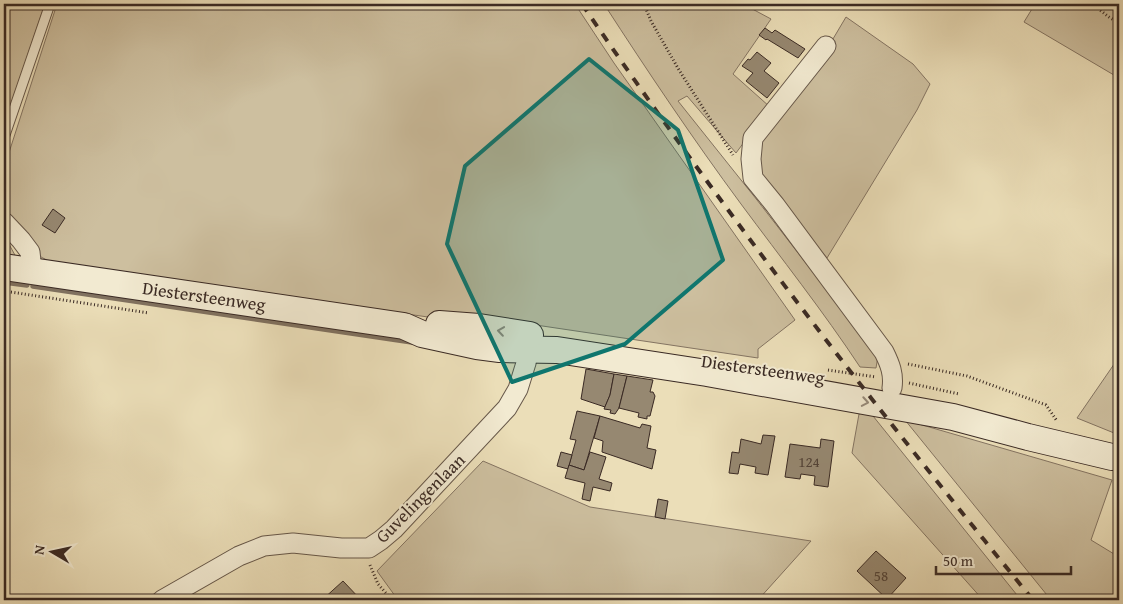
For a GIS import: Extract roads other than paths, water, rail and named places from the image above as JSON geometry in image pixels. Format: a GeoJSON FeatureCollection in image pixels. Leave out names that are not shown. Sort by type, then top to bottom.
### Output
{"type":"FeatureCollection","features":[{"type":"Feature","properties":{"kind":"main road","name":"Diestersteenweg"},"geometry":{"type":"LineString","coordinates":[[4,267],[30,283],[404,326],[422,322],[479,327],[557,350],[707,373],[953,417],[1116,459]]}},
{"type":"Feature","properties":{"kind":"main road","name":"Diestersteenweg"},"geometry":{"type":"LineString","coordinates":[[530,343],[893,384],[1030,424],[1116,459]]}},
{"type":"Feature","properties":{"kind":"street"},"geometry":{"type":"LineString","coordinates":[[826,46],[753,138],[753,178],[793,228],[884,352],[890,365],[893,384]]}},
{"type":"Feature","properties":{"kind":"street"},"geometry":{"type":"LineString","coordinates":[[4,222],[30,252],[30,283]]}},
{"type":"Feature","properties":{"kind":"street","name":"Guvelingenlaan"},"geometry":{"type":"LineString","coordinates":[[162,600],[239,556],[264,546],[293,543],[341,548],[369,548],[381,540],[394,529],[507,408],[518,389],[530,343]]}},
{"type":"Feature","properties":{"kind":"lane"},"geometry":{"type":"LineString","coordinates":[[4,138],[50,4]]}},
{"type":"Feature","properties":{"kind":"waterway"},"geometry":{"type":"LineString","coordinates":[[4,282],[27,285]]}},
{"type":"Feature","properties":{"kind":"waterway"},"geometry":{"type":"LineString","coordinates":[[33,286],[412,342]]}},
{"type":"Feature","properties":{"kind":"railway"},"geometry":{"type":"LineString","coordinates":[[582,4],[689,157],[801,307],[1033,600]]}}]}
